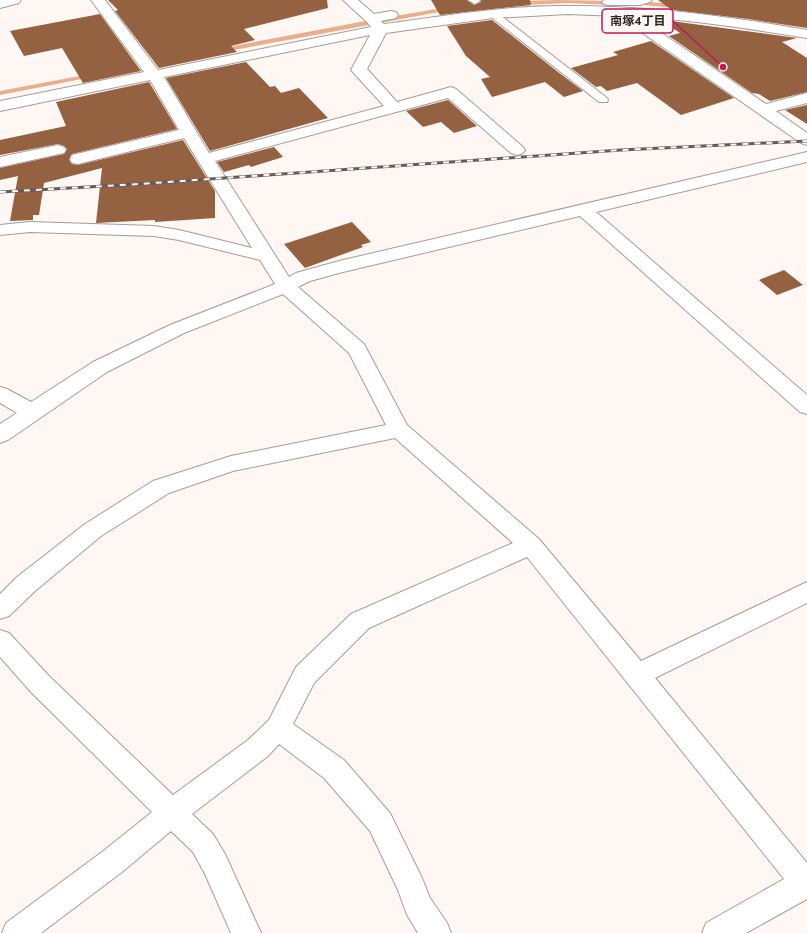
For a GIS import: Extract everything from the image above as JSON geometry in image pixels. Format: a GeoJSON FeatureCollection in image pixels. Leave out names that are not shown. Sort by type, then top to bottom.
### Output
{"type":"FeatureCollection","features":[{"type":"Feature","properties":{"kind":"street"},"geometry":{"type":"LineString","coordinates":[[0,4],[14,0]]}},
{"type":"Feature","properties":{"kind":"street"},"geometry":{"type":"LineString","coordinates":[[98,0],[155,76],[205,159],[286,286],[357,349],[400,430],[531,545],[806,884],[717,933]]}},
{"type":"Feature","properties":{"kind":"street"},"geometry":{"type":"LineString","coordinates":[[350,0],[376,24],[493,14],[568,10],[663,14],[736,22],[807,34]]}},
{"type":"Feature","properties":{"kind":"street"},"geometry":{"type":"LineString","coordinates":[[459,3],[476,0]]}},
{"type":"Feature","properties":{"kind":"street"},"geometry":{"type":"LineString","coordinates":[[606,1],[807,140]]}},
{"type":"Feature","properties":{"kind":"street"},"geometry":{"type":"LineString","coordinates":[[0,106],[155,76],[376,24],[407,12]]}},
{"type":"Feature","properties":{"kind":"street"},"geometry":{"type":"LineString","coordinates":[[376,24],[359,70],[394,108]]}},
{"type":"Feature","properties":{"kind":"street"},"geometry":{"type":"LineString","coordinates":[[205,159],[452,92],[517,150]]}},
{"type":"Feature","properties":{"kind":"street"},"geometry":{"type":"LineString","coordinates":[[763,110],[807,98]]}},
{"type":"Feature","properties":{"kind":"street"},"geometry":{"type":"LineString","coordinates":[[78,159],[189,132]]}},
{"type":"Feature","properties":{"kind":"street"},"geometry":{"type":"LineString","coordinates":[[0,162],[58,150]]}},
{"type":"Feature","properties":{"kind":"street"},"geometry":{"type":"LineString","coordinates":[[0,435],[32,412],[107,363],[178,329],[286,286],[303,277],[339,267],[807,157]]}},
{"type":"Feature","properties":{"kind":"street"},"geometry":{"type":"LineString","coordinates":[[584,210],[807,407]]}},
{"type":"Feature","properties":{"kind":"street"},"geometry":{"type":"LineString","coordinates":[[0,230],[30,227],[154,231],[179,235],[250,253],[266,255]]}},
{"type":"Feature","properties":{"kind":"street"},"geometry":{"type":"LineString","coordinates":[[0,394],[32,412]]}},
{"type":"Feature","properties":{"kind":"street"},"geometry":{"type":"LineString","coordinates":[[0,609],[26,584],[93,530],[161,487],[231,464],[400,430]]}},
{"type":"Feature","properties":{"kind":"street"},"geometry":{"type":"LineString","coordinates":[[17,933],[112,862],[172,812],[258,748],[278,728],[305,675],[360,621],[531,545]]}},
{"type":"Feature","properties":{"kind":"street"},"geometry":{"type":"LineString","coordinates":[[637,676],[807,592]]}},
{"type":"Feature","properties":{"kind":"street"},"geometry":{"type":"LineString","coordinates":[[0,640],[40,684],[203,843],[215,864],[246,933]]}},
{"type":"Feature","properties":{"kind":"street"},"geometry":{"type":"LineString","coordinates":[[278,728],[334,769],[380,822],[412,888],[417,905],[436,933]]}},
{"type":"Feature","properties":{"kind":"lane"},"geometry":{"type":"LineString","coordinates":[[606,1],[640,2],[647,0]]}},
{"type":"Feature","properties":{"kind":"lane"},"geometry":{"type":"LineString","coordinates":[[493,14],[603,100]]}},
{"type":"Feature","properties":{"kind":"building"},"geometry":{"type":"Polygon","coordinates":[[[108,0],[327,0],[328,8],[244,29],[255,40],[231,46],[237,52],[159,68],[115,11],[118,10],[108,0]]]}},
{"type":"Feature","properties":{"kind":"building"},"geometry":{"type":"Polygon","coordinates":[[[431,0],[467,0],[474,5],[481,2],[481,0],[530,0],[531,5],[440,15],[431,0]]]}},
{"type":"Feature","properties":{"kind":"building"},"geometry":{"type":"Polygon","coordinates":[[[658,0],[807,0],[807,28],[672,10],[658,0]]]}},
{"type":"Feature","properties":{"kind":"building"},"geometry":{"type":"Polygon","coordinates":[[[100,14],[141,71],[83,83],[62,48],[24,56],[10,31],[100,14]]]}},
{"type":"Feature","properties":{"kind":"building"},"geometry":{"type":"Polygon","coordinates":[[[492,20],[583,91],[564,97],[545,82],[492,97],[481,79],[490,77],[466,56],[447,26],[492,20]]]}},
{"type":"Feature","properties":{"kind":"building"},"geometry":{"type":"Polygon","coordinates":[[[671,21],[797,38],[782,42],[807,58],[807,92],[770,101],[759,94],[752,93],[669,36],[680,33],[665,23],[671,21]]]}},
{"type":"Feature","properties":{"kind":"building"},"geometry":{"type":"Polygon","coordinates":[[[651,41],[734,98],[681,115],[637,83],[607,91],[601,86],[596,87],[571,68],[618,55],[613,52],[651,41]]]}},
{"type":"Feature","properties":{"kind":"building"},"geometry":{"type":"Polygon","coordinates":[[[246,62],[270,87],[275,86],[281,93],[299,88],[328,118],[210,151],[166,78],[246,62]]]}},
{"type":"Feature","properties":{"kind":"building"},"geometry":{"type":"Polygon","coordinates":[[[149,82],[177,129],[72,154],[69,160],[72,164],[78,165],[183,140],[215,191],[215,218],[155,222],[155,220],[96,223],[102,168],[44,183],[39,215],[33,215],[33,220],[10,221],[18,176],[0,180],[0,168],[64,154],[67,149],[58,144],[0,155],[0,140],[66,126],[56,102],[149,82]]]}},
{"type":"Feature","properties":{"kind":"building"},"geometry":{"type":"Polygon","coordinates":[[[448,100],[477,126],[454,133],[441,122],[423,127],[406,111],[448,100]]]}},
{"type":"Feature","properties":{"kind":"building"},"geometry":{"type":"Polygon","coordinates":[[[807,105],[807,124],[785,110],[807,105]]]}},
{"type":"Feature","properties":{"kind":"building"},"geometry":{"type":"Polygon","coordinates":[[[274,147],[283,157],[251,167],[249,165],[224,172],[217,162],[274,147]]]}},
{"type":"Feature","properties":{"kind":"building"},"geometry":{"type":"Polygon","coordinates":[[[352,222],[371,242],[361,245],[363,247],[305,268],[284,244],[352,222]]]}},
{"type":"Feature","properties":{"kind":"building"},"geometry":{"type":"Polygon","coordinates":[[[784,270],[803,285],[777,295],[759,280],[784,270]]]}},
{"type":"Feature","properties":{"kind":"waterway"},"geometry":{"type":"LineString","coordinates":[[521,3],[570,1],[612,3]]}},
{"type":"Feature","properties":{"kind":"waterway"},"geometry":{"type":"LineString","coordinates":[[635,3],[676,6]]}},
{"type":"Feature","properties":{"kind":"waterway"},"geometry":{"type":"LineString","coordinates":[[223,50],[448,9]]}},
{"type":"Feature","properties":{"kind":"waterway"},"geometry":{"type":"LineString","coordinates":[[0,93],[90,76]]}},
{"type":"Feature","properties":{"kind":"railway"},"geometry":{"type":"LineString","coordinates":[[0,192],[139,184],[621,150],[807,141]]}},
{"type":"Feature","properties":{"kind":"place","name":"南塚4丁目"},"geometry":{"type":"Point","coordinates":[723,67]}}]}
